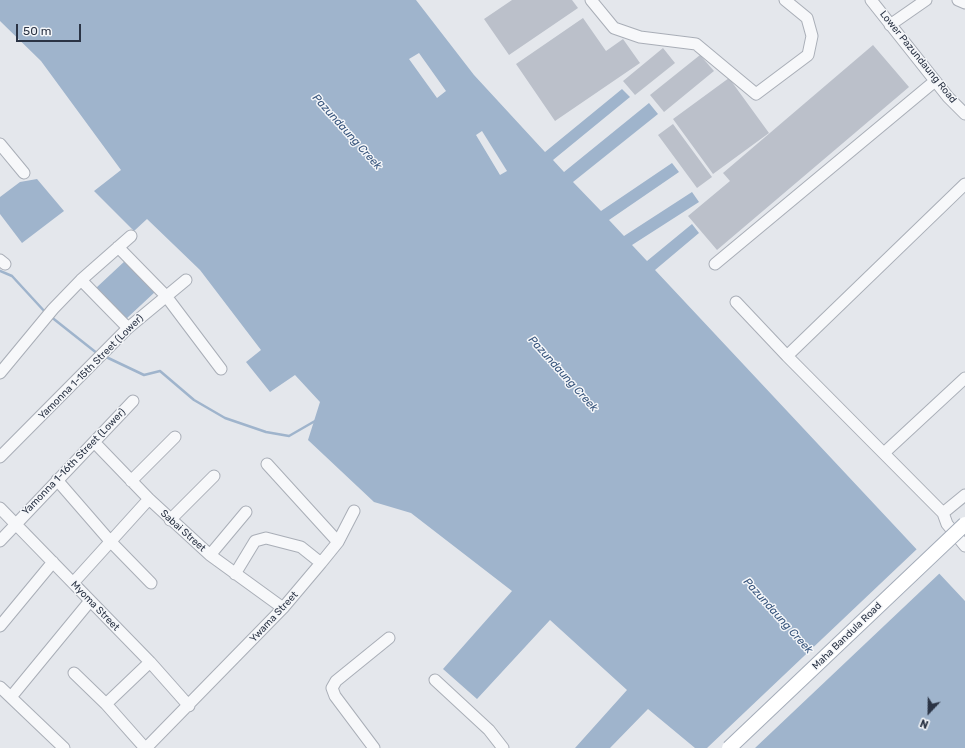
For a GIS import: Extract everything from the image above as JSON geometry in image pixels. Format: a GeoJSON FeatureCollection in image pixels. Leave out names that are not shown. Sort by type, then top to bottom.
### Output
{"type":"FeatureCollection","features":[{"type":"Feature","properties":{"kind":"main road","name":"Maha Bandula Road"},"geometry":{"type":"LineString","coordinates":[[729,748],[965,524]]}},
{"type":"Feature","properties":{"kind":"street"},"geometry":{"type":"LineString","coordinates":[[591,0],[614,28],[640,37],[696,44],[756,94],[808,55],[812,36],[807,18],[785,0]]}},
{"type":"Feature","properties":{"kind":"street","name":"Lower Pazundaung Road"},"geometry":{"type":"LineString","coordinates":[[871,0],[935,81],[965,114]]}},
{"type":"Feature","properties":{"kind":"street"},"geometry":{"type":"LineString","coordinates":[[890,25],[926,0]]}},
{"type":"Feature","properties":{"kind":"street"},"geometry":{"type":"LineString","coordinates":[[958,0],[965,3]]}},
{"type":"Feature","properties":{"kind":"street"},"geometry":{"type":"LineString","coordinates":[[715,264],[935,81]]}},
{"type":"Feature","properties":{"kind":"street"},"geometry":{"type":"LineString","coordinates":[[0,146],[24,173]]}},
{"type":"Feature","properties":{"kind":"street"},"geometry":{"type":"LineString","coordinates":[[787,356],[965,184]]}},
{"type":"Feature","properties":{"kind":"street"},"geometry":{"type":"LineString","coordinates":[[0,373],[53,309],[81,280],[131,236]]}},
{"type":"Feature","properties":{"kind":"street"},"geometry":{"type":"LineString","coordinates":[[118,247],[166,296],[221,369]]}},
{"type":"Feature","properties":{"kind":"street"},"geometry":{"type":"LineString","coordinates":[[81,280],[128,328]]}},
{"type":"Feature","properties":{"kind":"street","name":"Yamonna 1-15th Street (Lower)"},"geometry":{"type":"LineString","coordinates":[[0,457],[128,328],[186,280]]}},
{"type":"Feature","properties":{"kind":"street"},"geometry":{"type":"LineString","coordinates":[[736,302],[787,356],[943,514],[947,524],[965,546]]}},
{"type":"Feature","properties":{"kind":"street"},"geometry":{"type":"LineString","coordinates":[[884,453],[965,378]]}},
{"type":"Feature","properties":{"kind":"street","name":"Yamonna 1-16th Street (Lower)"},"geometry":{"type":"LineString","coordinates":[[0,541],[133,401]]}},
{"type":"Feature","properties":{"kind":"street"},"geometry":{"type":"LineString","coordinates":[[131,481],[174,437]]}},
{"type":"Feature","properties":{"kind":"street","name":"Sabai Street"},"geometry":{"type":"LineString","coordinates":[[94,442],[170,520],[210,555],[283,608]]}},
{"type":"Feature","properties":{"kind":"street"},"geometry":{"type":"LineString","coordinates":[[267,464],[338,542]]}},
{"type":"Feature","properties":{"kind":"street"},"geometry":{"type":"LineString","coordinates":[[170,520],[214,476]]}},
{"type":"Feature","properties":{"kind":"street"},"geometry":{"type":"LineString","coordinates":[[57,480],[110,540],[151,583]]}},
{"type":"Feature","properties":{"kind":"street"},"geometry":{"type":"LineString","coordinates":[[943,514],[965,495]]}},
{"type":"Feature","properties":{"kind":"street"},"geometry":{"type":"LineString","coordinates":[[73,583],[110,540],[149,499]]}},
{"type":"Feature","properties":{"kind":"street","name":"Myoma Street"},"geometry":{"type":"LineString","coordinates":[[0,508],[150,662],[189,706]]}},
{"type":"Feature","properties":{"kind":"street","name":"Ywama Street"},"geometry":{"type":"LineString","coordinates":[[146,748],[189,706],[283,608],[338,542],[354,511]]}},
{"type":"Feature","properties":{"kind":"street"},"geometry":{"type":"LineString","coordinates":[[210,555],[246,512]]}},
{"type":"Feature","properties":{"kind":"street"},"geometry":{"type":"LineString","coordinates":[[235,574],[255,541],[266,538],[301,547],[321,563]]}},
{"type":"Feature","properties":{"kind":"street"},"geometry":{"type":"LineString","coordinates":[[0,626],[53,562]]}},
{"type":"Feature","properties":{"kind":"street"},"geometry":{"type":"LineString","coordinates":[[11,697],[90,601]]}},
{"type":"Feature","properties":{"kind":"street"},"geometry":{"type":"LineString","coordinates":[[374,748],[335,696],[332,688],[336,681],[389,638]]}},
{"type":"Feature","properties":{"kind":"street"},"geometry":{"type":"LineString","coordinates":[[106,704],[150,662]]}},
{"type":"Feature","properties":{"kind":"street"},"geometry":{"type":"LineString","coordinates":[[74,673],[106,704],[146,748]]}},
{"type":"Feature","properties":{"kind":"street"},"geometry":{"type":"LineString","coordinates":[[435,680],[489,730],[503,748]]}},
{"type":"Feature","properties":{"kind":"street"},"geometry":{"type":"LineString","coordinates":[[0,687],[64,748]]}},
{"type":"Feature","properties":{"kind":"water","name":"Pazundaung Creek"},"geometry":{"type":"Polygon","coordinates":[[[0,0],[416,0],[474,75],[545,152],[622,89],[630,97],[553,160],[564,172],[649,103],[658,114],[573,182],[601,211],[672,163],[679,172],[609,220],[624,236],[692,192],[699,202],[632,245],[647,261],[692,224],[699,233],[655,270],[965,601],[965,748],[695,748],[648,709],[610,748],[575,748],[627,690],[550,620],[477,699],[443,669],[512,591],[411,513],[374,502],[308,440],[320,402],[295,375],[270,392],[246,362],[261,350],[200,270],[147,219],[134,231],[94,191],[121,170],[41,61],[0,21],[0,0]]]}},
{"type":"Feature","properties":{"kind":"water"},"geometry":{"type":"Polygon","coordinates":[[[37,179],[64,211],[22,243],[0,214],[0,197],[20,182],[37,179]]]}},
{"type":"Feature","properties":{"kind":"water"},"geometry":{"type":"Polygon","coordinates":[[[126,260],[156,291],[126,319],[96,288],[126,260]]]}},
{"type":"Feature","properties":{"kind":"pier"},"geometry":{"type":"Polygon","coordinates":[[[419,53],[446,91],[437,98],[409,59],[419,53]]]}},
{"type":"Feature","properties":{"kind":"pier"},"geometry":{"type":"Polygon","coordinates":[[[482,131],[507,171],[500,175],[476,135],[482,131]]]}},
{"type":"Feature","properties":{"kind":"pier"},"geometry":{"type":"Polygon","coordinates":[[[918,548],[941,572],[755,748],[707,748],[918,548]]]}},
{"type":"Feature","properties":{"kind":"building"},"geometry":{"type":"Polygon","coordinates":[[[512,0],[572,0],[578,8],[509,55],[484,19],[512,0]]]}},
{"type":"Feature","properties":{"kind":"building"},"geometry":{"type":"Polygon","coordinates":[[[583,18],[606,51],[623,39],[640,63],[555,121],[516,64],[583,18]]]}},
{"type":"Feature","properties":{"kind":"building"},"geometry":{"type":"Polygon","coordinates":[[[873,45],[909,87],[717,250],[688,216],[730,181],[723,173],[873,45]]]}},
{"type":"Feature","properties":{"kind":"building"},"geometry":{"type":"Polygon","coordinates":[[[663,48],[675,63],[635,95],[623,81],[663,48]]]}},
{"type":"Feature","properties":{"kind":"building"},"geometry":{"type":"Polygon","coordinates":[[[700,55],[714,71],[664,112],[650,95],[700,55]]]}},
{"type":"Feature","properties":{"kind":"building"},"geometry":{"type":"Polygon","coordinates":[[[729,78],[769,133],[713,174],[673,119],[729,78]]]}},
{"type":"Feature","properties":{"kind":"building"},"geometry":{"type":"Polygon","coordinates":[[[673,124],[712,177],[697,188],[658,135],[673,124]]]}},
{"type":"Feature","properties":{"kind":"waterway"},"geometry":{"type":"LineString","coordinates":[[0,271],[12,276],[46,313]]}},
{"type":"Feature","properties":{"kind":"waterway"},"geometry":{"type":"LineString","coordinates":[[50,316],[98,354]]}},
{"type":"Feature","properties":{"kind":"waterway"},"geometry":{"type":"LineString","coordinates":[[104,356],[144,375],[160,371],[194,400],[225,418],[266,432],[289,436],[315,421]]}}]}
